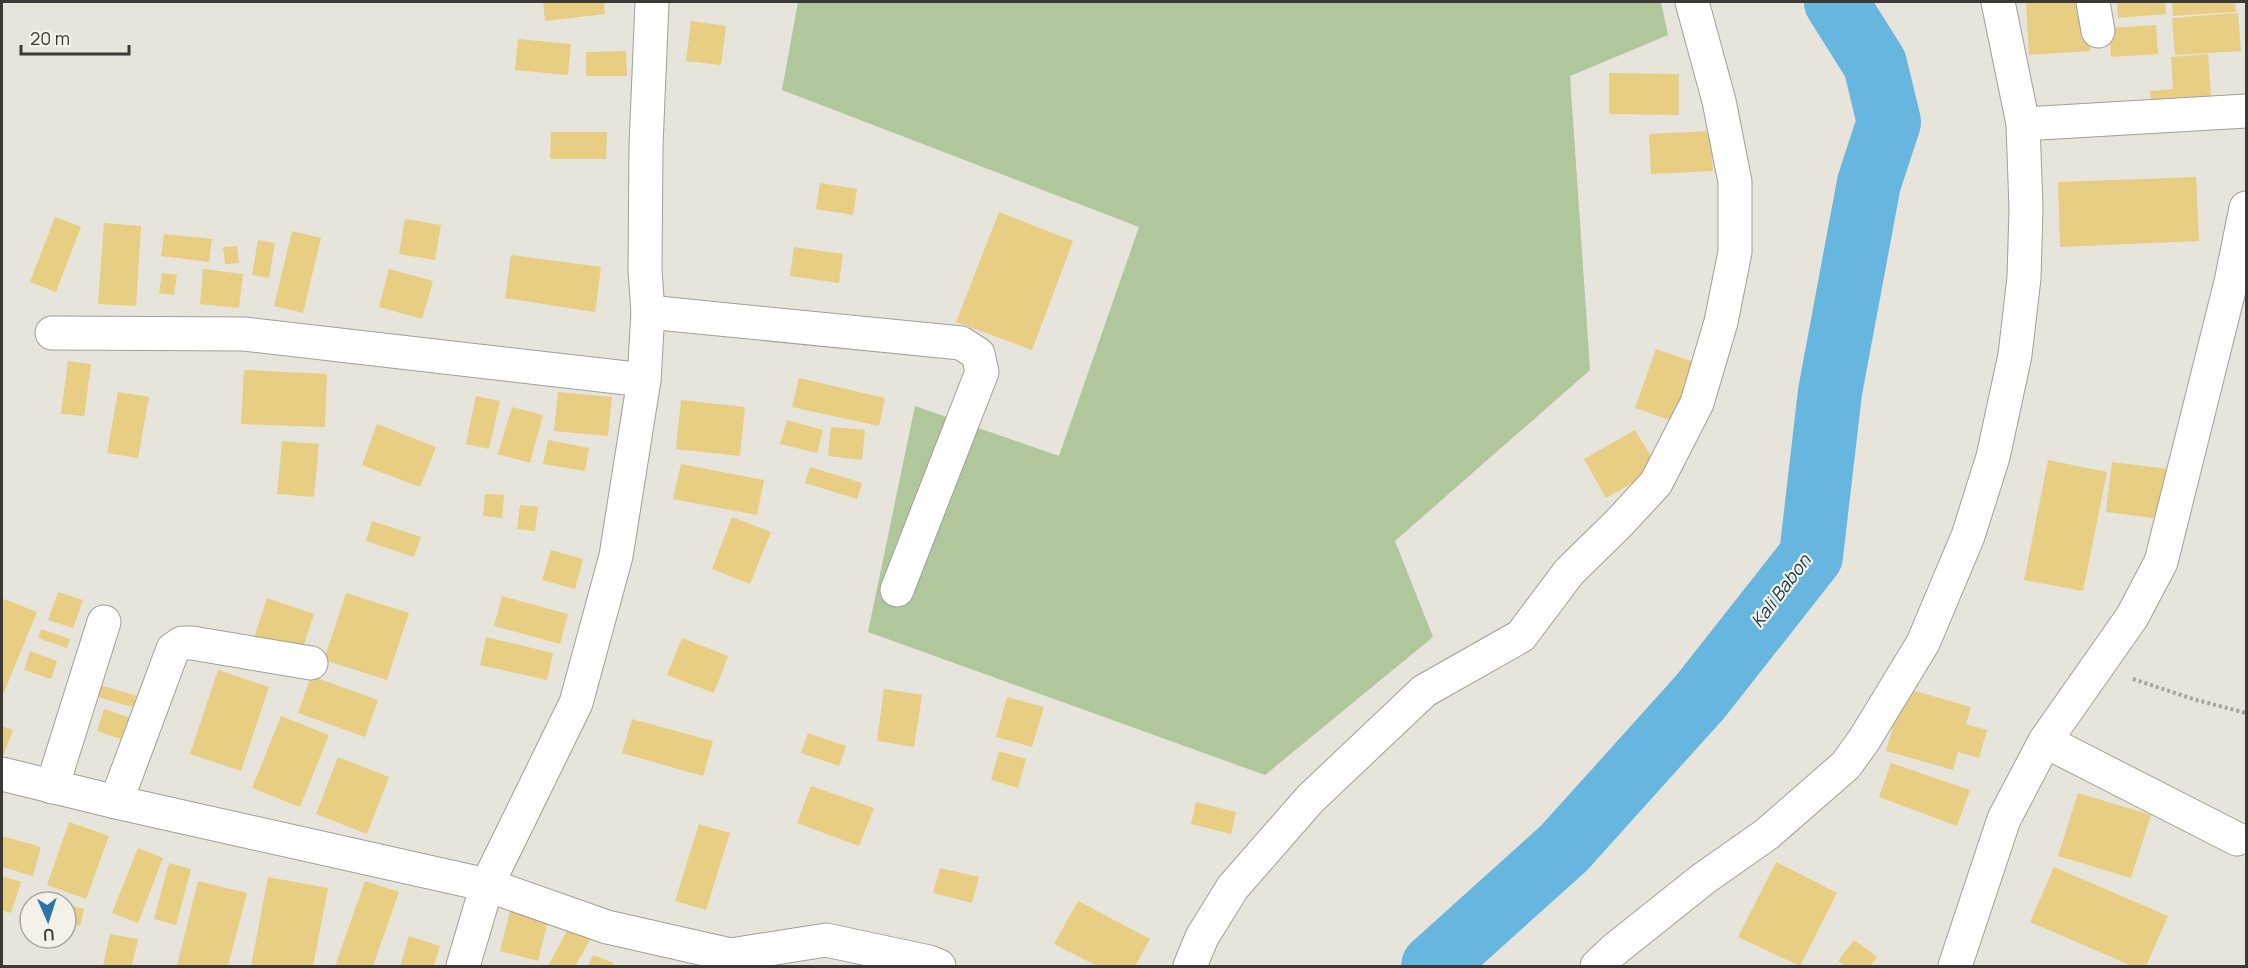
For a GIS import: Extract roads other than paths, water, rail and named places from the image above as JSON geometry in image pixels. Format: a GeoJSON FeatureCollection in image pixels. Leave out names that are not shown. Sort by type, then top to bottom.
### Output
{"type":"FeatureCollection","features":[{"type":"Feature","properties":{"kind":"street"},"geometry":{"type":"LineString","coordinates":[[463,966],[487,885],[576,703],[616,556],[644,380],[648,312],[645,271],[646,158],[652,2]]}},
{"type":"Feature","properties":{"kind":"street"},"geometry":{"type":"LineString","coordinates":[[1190,966],[1202,937],[1233,887],[1310,799],[1424,692],[1521,636],[1569,572],[1619,524],[1656,483],[1696,403],[1721,322],[1735,252],[1735,182],[1719,101],[1692,2]]}},
{"type":"Feature","properties":{"kind":"street"},"geometry":{"type":"LineString","coordinates":[[1597,966],[1702,879],[1767,834],[1846,765],[1864,740],[1923,643],[1968,536],[1993,457],[2015,355],[2024,278],[2026,208],[2023,124],[1998,2]]}},
{"type":"Feature","properties":{"kind":"street"},"geometry":{"type":"LineString","coordinates":[[2023,124],[2247,111]]}},
{"type":"Feature","properties":{"kind":"street"},"geometry":{"type":"LineString","coordinates":[[1955,966],[2004,819],[2044,741],[2132,617],[2161,562],[2231,282],[2247,208]]}},
{"type":"Feature","properties":{"kind":"street"},"geometry":{"type":"LineString","coordinates":[[648,312],[961,343],[978,354],[981,372],[897,590]]}},
{"type":"Feature","properties":{"kind":"street"},"geometry":{"type":"LineString","coordinates":[[52,333],[244,334],[644,380]]}},
{"type":"Feature","properties":{"kind":"street"},"geometry":{"type":"LineString","coordinates":[[52,787],[105,622]]}},
{"type":"Feature","properties":{"kind":"street"},"geometry":{"type":"LineString","coordinates":[[116,802],[173,649],[182,644],[192,643],[311,663]]}},
{"type":"Feature","properties":{"kind":"street"},"geometry":{"type":"LineString","coordinates":[[2044,741],[2237,839]]}},
{"type":"Feature","properties":{"kind":"street"},"geometry":{"type":"LineString","coordinates":[[2,774],[116,802],[487,885],[607,927],[731,955],[826,940],[939,966]]}},
{"type":"Feature","properties":{"kind":"waterway","name":"Kali Babon"},"geometry":{"type":"LineString","coordinates":[[1433,966],[1564,848],[1700,697],[1811,556],[1830,392],[1869,183],[1889,122],[1875,64],[1836,2]]}}]}
